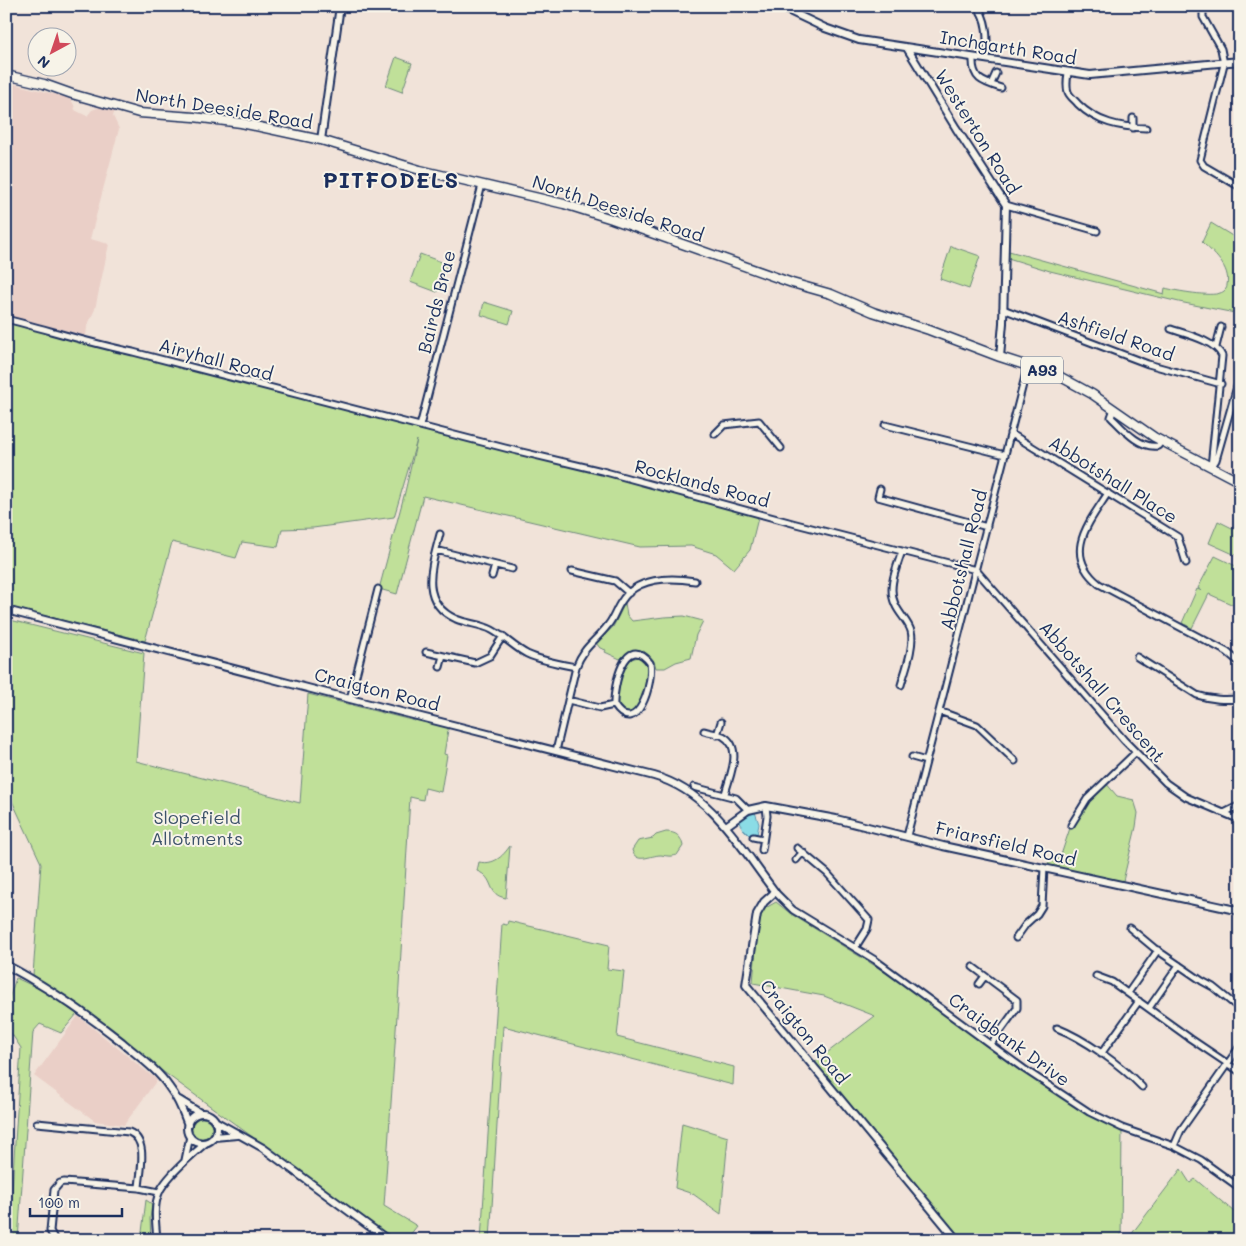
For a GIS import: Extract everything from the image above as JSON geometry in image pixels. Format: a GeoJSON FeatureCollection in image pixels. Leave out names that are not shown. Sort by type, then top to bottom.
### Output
{"type":"FeatureCollection","features":[{"type":"Feature","properties":{"kind":"main road","name":"North Deeside Road"},"geometry":{"type":"LineString","coordinates":[[6,75],[44,84],[139,113],[194,117],[241,124],[320,140],[420,170],[564,204],[612,219],[792,283],[831,294],[873,312],[929,330],[1000,357],[1060,376],[1077,384],[1162,441],[1240,482]]}},
{"type":"Feature","properties":{"kind":"street"},"geometry":{"type":"LineString","coordinates":[[320,140],[340,6]]}},
{"type":"Feature","properties":{"kind":"street","name":"Inchgarth Road"},"geometry":{"type":"LineString","coordinates":[[780,6],[825,28],[859,40],[1090,75],[1240,60]]}},
{"type":"Feature","properties":{"kind":"street"},"geometry":{"type":"LineString","coordinates":[[977,6],[985,20],[987,59]]}},
{"type":"Feature","properties":{"kind":"street"},"geometry":{"type":"LineString","coordinates":[[1203,6],[1203,17],[1220,49],[1224,62],[1200,157],[1204,166],[1240,187]]}},
{"type":"Feature","properties":{"kind":"street","name":"Westerton Road"},"geometry":{"type":"LineString","coordinates":[[907,48],[1006,205],[1006,249],[1002,350],[1000,357]]}},
{"type":"Feature","properties":{"kind":"street"},"geometry":{"type":"LineString","coordinates":[[973,58],[972,68],[974,73],[979,78],[1000,88]]}},
{"type":"Feature","properties":{"kind":"street"},"geometry":{"type":"LineString","coordinates":[[1068,72],[1068,92],[1081,107],[1106,123],[1124,128],[1146,128]]}},
{"type":"Feature","properties":{"kind":"street"},"geometry":{"type":"LineString","coordinates":[[991,84],[996,74]]}},
{"type":"Feature","properties":{"kind":"street"},"geometry":{"type":"LineString","coordinates":[[1133,118],[1133,128]]}},
{"type":"Feature","properties":{"kind":"street","name":"Bairds Brae"},"geometry":{"type":"LineString","coordinates":[[420,426],[482,185]]}},
{"type":"Feature","properties":{"kind":"street"},"geometry":{"type":"LineString","coordinates":[[1006,205],[1097,231]]}},
{"type":"Feature","properties":{"kind":"street","name":"Ashfield Road"},"geometry":{"type":"LineString","coordinates":[[1003,309],[1148,364],[1221,384]]}},
{"type":"Feature","properties":{"kind":"street","name":"Airyhall Road"},"geometry":{"type":"LineString","coordinates":[[6,319],[47,329],[90,343],[134,352],[420,426]]}},
{"type":"Feature","properties":{"kind":"street"},"geometry":{"type":"LineString","coordinates":[[1216,347],[1222,327]]}},
{"type":"Feature","properties":{"kind":"street"},"geometry":{"type":"LineString","coordinates":[[1171,329],[1216,347],[1222,356],[1221,384],[1211,467]]}},
{"type":"Feature","properties":{"kind":"street","name":"Abbotshall Road"},"geometry":{"type":"LineString","coordinates":[[907,836],[1028,365]]}},
{"type":"Feature","properties":{"kind":"street"},"geometry":{"type":"LineString","coordinates":[[1211,467],[1216,460],[1240,376]]}},
{"type":"Feature","properties":{"kind":"street","name":"North Deeside Road"},"geometry":{"type":"LineString","coordinates":[[1114,409],[1111,417],[1132,436],[1153,446],[1158,446],[1162,441]]}},
{"type":"Feature","properties":{"kind":"street"},"geometry":{"type":"LineString","coordinates":[[715,434],[724,425],[759,421],[781,448]]}},
{"type":"Feature","properties":{"kind":"street"},"geometry":{"type":"LineString","coordinates":[[885,425],[1005,455]]}},
{"type":"Feature","properties":{"kind":"street","name":"Rocklands Road"},"geometry":{"type":"LineString","coordinates":[[420,426],[602,471],[796,524],[976,570]]}},
{"type":"Feature","properties":{"kind":"street","name":"Abbotshall Place"},"geometry":{"type":"LineString","coordinates":[[1010,433],[1178,537],[1186,563]]}},
{"type":"Feature","properties":{"kind":"street"},"geometry":{"type":"LineString","coordinates":[[880,490],[878,497],[987,527]]}},
{"type":"Feature","properties":{"kind":"street"},"geometry":{"type":"LineString","coordinates":[[1108,493],[1083,534],[1080,545],[1080,558],[1091,577],[1099,584],[1227,652],[1240,663]]}},
{"type":"Feature","properties":{"kind":"street"},"geometry":{"type":"LineString","coordinates":[[440,534],[431,569],[430,583],[433,598],[441,609],[457,619],[490,629],[532,656],[576,667]]}},
{"type":"Feature","properties":{"kind":"street"},"geometry":{"type":"LineString","coordinates":[[436,550],[512,569]]}},
{"type":"Feature","properties":{"kind":"street"},"geometry":{"type":"LineString","coordinates":[[901,685],[912,645],[912,632],[905,617],[895,605],[892,594],[892,583],[902,550]]}},
{"type":"Feature","properties":{"kind":"street"},"geometry":{"type":"LineString","coordinates":[[492,576],[495,565]]}},
{"type":"Feature","properties":{"kind":"street","name":"Abbotshall Crescent"},"geometry":{"type":"LineString","coordinates":[[976,570],[1135,753],[1173,789],[1203,805],[1240,820]]}},
{"type":"Feature","properties":{"kind":"street"},"geometry":{"type":"LineString","coordinates":[[572,571],[615,581],[629,593]]}},
{"type":"Feature","properties":{"kind":"street"},"geometry":{"type":"LineString","coordinates":[[556,751],[576,667],[587,646],[610,624],[621,602],[636,587],[665,578],[695,581]]}},
{"type":"Feature","properties":{"kind":"street"},"geometry":{"type":"LineString","coordinates":[[350,699],[378,589]]}},
{"type":"Feature","properties":{"kind":"street","name":"Craigton Road"},"geometry":{"type":"LineString","coordinates":[[6,610],[667,780],[693,796],[712,811],[726,826],[775,892],[764,902],[756,914],[746,985],[957,1240]]}},
{"type":"Feature","properties":{"kind":"street"},"geometry":{"type":"LineString","coordinates":[[426,652],[475,663],[490,656],[503,636]]}},
{"type":"Feature","properties":{"kind":"street"},"geometry":{"type":"LineString","coordinates":[[637,654],[642,655],[650,663],[651,669],[644,703],[632,715],[620,712],[614,705],[615,685],[621,667],[628,657],[637,654]]}},
{"type":"Feature","properties":{"kind":"street"},"geometry":{"type":"LineString","coordinates":[[440,667],[443,656]]}},
{"type":"Feature","properties":{"kind":"street"},"geometry":{"type":"LineString","coordinates":[[1137,657],[1197,695],[1208,699],[1240,699]]}},
{"type":"Feature","properties":{"kind":"street"},"geometry":{"type":"LineString","coordinates":[[568,700],[600,708],[614,705]]}},
{"type":"Feature","properties":{"kind":"street"},"geometry":{"type":"LineString","coordinates":[[939,712],[977,725],[1015,761]]}},
{"type":"Feature","properties":{"kind":"street"},"geometry":{"type":"LineString","coordinates":[[717,735],[721,722]]}},
{"type":"Feature","properties":{"kind":"street"},"geometry":{"type":"LineString","coordinates":[[704,731],[722,736],[732,747],[734,754],[725,794]]}},
{"type":"Feature","properties":{"kind":"street"},"geometry":{"type":"LineString","coordinates":[[1071,826],[1087,799],[1135,753]]}},
{"type":"Feature","properties":{"kind":"street"},"geometry":{"type":"LineString","coordinates":[[912,757],[926,761]]}},
{"type":"Feature","properties":{"kind":"street"},"geometry":{"type":"LineString","coordinates":[[694,787],[725,794],[741,801],[748,810]]}},
{"type":"Feature","properties":{"kind":"street"},"geometry":{"type":"LineString","coordinates":[[726,826],[748,810],[766,806],[762,850]]}},
{"type":"Feature","properties":{"kind":"street","name":"Friarsfield Road"},"geometry":{"type":"LineString","coordinates":[[766,806],[836,819],[1044,868],[1240,911]]}},
{"type":"Feature","properties":{"kind":"street"},"geometry":{"type":"LineString","coordinates":[[1224,813],[1240,806]]}},
{"type":"Feature","properties":{"kind":"street"},"geometry":{"type":"LineString","coordinates":[[753,837],[763,839]]}},
{"type":"Feature","properties":{"kind":"street"},"geometry":{"type":"LineString","coordinates":[[797,848],[827,873],[869,920],[869,925],[855,948]]}},
{"type":"Feature","properties":{"kind":"street"},"geometry":{"type":"LineString","coordinates":[[796,860],[803,852]]}},
{"type":"Feature","properties":{"kind":"street"},"geometry":{"type":"LineString","coordinates":[[1016,938],[1042,906],[1044,868]]}},
{"type":"Feature","properties":{"kind":"street","name":"Craigbank Drive"},"geometry":{"type":"LineString","coordinates":[[775,892],[794,910],[875,960],[1024,1069],[1089,1112],[1122,1128],[1174,1146],[1201,1160],[1237,1187]]}},
{"type":"Feature","properties":{"kind":"street"},"geometry":{"type":"LineString","coordinates":[[1130,928],[1179,965],[1240,1006]]}},
{"type":"Feature","properties":{"kind":"street"},"geometry":{"type":"LineString","coordinates":[[1128,993],[1158,950]]}},
{"type":"Feature","properties":{"kind":"street"},"geometry":{"type":"LineString","coordinates":[[6,965],[54,992],[87,1014],[158,1073],[178,1100],[188,1125],[190,1136],[185,1160]]}},
{"type":"Feature","properties":{"kind":"street"},"geometry":{"type":"LineString","coordinates":[[1149,1008],[1179,965]]}},
{"type":"Feature","properties":{"kind":"street"},"geometry":{"type":"LineString","coordinates":[[973,968],[1014,996],[1018,1004],[991,1044]]}},
{"type":"Feature","properties":{"kind":"street"},"geometry":{"type":"LineString","coordinates":[[979,984],[985,976]]}},
{"type":"Feature","properties":{"kind":"street"},"geometry":{"type":"LineString","coordinates":[[1096,976],[1112,982],[1240,1072]]}},
{"type":"Feature","properties":{"kind":"street"},"geometry":{"type":"LineString","coordinates":[[1101,1054],[1139,1001]]}},
{"type":"Feature","properties":{"kind":"street"},"geometry":{"type":"LineString","coordinates":[[1057,1028],[1075,1035],[1128,1073],[1142,1087]]}},
{"type":"Feature","properties":{"kind":"street"},"geometry":{"type":"LineString","coordinates":[[1174,1146],[1181,1130],[1240,1046]]}},
{"type":"Feature","properties":{"kind":"street"},"geometry":{"type":"LineString","coordinates":[[178,1100],[200,1114],[209,1115],[215,1121],[238,1135],[264,1148],[388,1240]]}},
{"type":"Feature","properties":{"kind":"street"},"geometry":{"type":"LineString","coordinates":[[188,1125],[192,1117],[200,1114]]}},
{"type":"Feature","properties":{"kind":"street"},"geometry":{"type":"LineString","coordinates":[[214,1137],[217,1129],[215,1121]]}},
{"type":"Feature","properties":{"kind":"street"},"geometry":{"type":"LineString","coordinates":[[37,1123],[134,1134],[141,1146],[139,1188]]}},
{"type":"Feature","properties":{"kind":"street"},"geometry":{"type":"LineString","coordinates":[[157,1240],[156,1223],[159,1192],[185,1160],[207,1142],[214,1137],[238,1135]]}},
{"type":"Feature","properties":{"kind":"street"},"geometry":{"type":"LineString","coordinates":[[190,1136],[198,1142],[207,1142]]}},
{"type":"Feature","properties":{"kind":"street"},"geometry":{"type":"LineString","coordinates":[[1237,1187],[1240,1180]]}},
{"type":"Feature","properties":{"kind":"street"},"geometry":{"type":"LineString","coordinates":[[54,1240],[50,1232],[54,1190],[60,1183],[139,1188],[159,1192]]}},
{"type":"Feature","properties":{"kind":"shaded area"},"geometry":{"type":"Polygon","coordinates":[[[6,82],[70,98],[75,110],[87,116],[92,110],[100,107],[115,111],[113,116],[119,129],[90,239],[109,244],[95,309],[87,327],[86,336],[6,315],[6,82]]]}},
{"type":"Feature","properties":{"kind":"shaded area"},"geometry":{"type":"Polygon","coordinates":[[[78,1016],[157,1080],[124,1125],[95,1121],[34,1076],[78,1016]]]}},
{"type":"Feature","properties":{"kind":"green space"},"geometry":{"type":"Polygon","coordinates":[[[396,57],[412,63],[402,92],[386,86],[396,57]]]}},
{"type":"Feature","properties":{"kind":"green space"},"geometry":{"type":"Polygon","coordinates":[[[1211,223],[1240,239],[1240,314],[1179,302],[1050,271],[1008,258],[1009,251],[1164,294],[1165,288],[1193,293],[1216,294],[1225,290],[1228,278],[1224,266],[1202,242],[1211,223]]]}},
{"type":"Feature","properties":{"kind":"green space"},"geometry":{"type":"Polygon","coordinates":[[[951,246],[980,256],[969,289],[940,279],[951,246]]]}},
{"type":"Feature","properties":{"kind":"green space"},"geometry":{"type":"Polygon","coordinates":[[[420,254],[447,264],[437,292],[410,282],[420,254]]]}},
{"type":"Feature","properties":{"kind":"green space"},"geometry":{"type":"Polygon","coordinates":[[[484,302],[513,311],[509,324],[481,315],[484,302]]]}},
{"type":"Feature","properties":{"kind":"green space"},"geometry":{"type":"Polygon","coordinates":[[[6,319],[759,514],[750,550],[734,569],[716,554],[691,546],[640,547],[423,496],[397,594],[379,589],[417,440],[394,517],[313,528],[282,529],[278,547],[242,542],[236,558],[172,542],[145,641],[6,606],[6,319]]]}},
{"type":"Feature","properties":{"kind":"green space"},"geometry":{"type":"Polygon","coordinates":[[[1218,521],[1240,532],[1240,557],[1209,543],[1218,521]]]}},
{"type":"Feature","properties":{"kind":"green space"},"geometry":{"type":"Polygon","coordinates":[[[1215,556],[1240,568],[1240,608],[1209,594],[1192,628],[1182,623],[1197,589],[1202,591],[1198,588],[1215,556]]]}},
{"type":"Feature","properties":{"kind":"green space"},"geometry":{"type":"Polygon","coordinates":[[[625,603],[627,615],[632,621],[684,616],[703,621],[696,635],[691,658],[676,662],[665,668],[656,668],[650,656],[641,651],[630,652],[620,659],[600,648],[596,643],[613,627],[625,603]]]}},
{"type":"Feature","properties":{"kind":"green space","name":"Slopefield Allotments"},"geometry":{"type":"Polygon","coordinates":[[[6,619],[144,653],[136,761],[300,803],[308,694],[415,721],[416,716],[449,724],[444,754],[447,755],[441,792],[425,788],[423,800],[410,797],[384,1206],[417,1226],[410,1235],[414,1240],[388,1240],[380,1230],[154,1065],[81,1006],[33,975],[41,863],[6,788],[6,619]]]}},
{"type":"Feature","properties":{"kind":"green space"},"geometry":{"type":"Polygon","coordinates":[[[638,657],[647,664],[647,682],[643,697],[637,708],[633,712],[627,712],[619,706],[617,700],[618,686],[622,671],[628,660],[638,657]]]}},
{"type":"Feature","properties":{"kind":"green space"},"geometry":{"type":"Polygon","coordinates":[[[1105,782],[1117,796],[1134,800],[1138,813],[1122,885],[1041,866],[1060,858],[1071,825],[1078,812],[1105,782]]]}},
{"type":"Feature","properties":{"kind":"green space"},"geometry":{"type":"Polygon","coordinates":[[[666,832],[677,835],[681,840],[683,846],[677,855],[640,858],[634,855],[632,850],[638,841],[653,838],[666,832]]]}},
{"type":"Feature","properties":{"kind":"green space"},"geometry":{"type":"Polygon","coordinates":[[[510,846],[506,898],[496,894],[487,878],[477,871],[479,862],[484,863],[497,859],[510,846]]]}},
{"type":"Feature","properties":{"kind":"green space"},"geometry":{"type":"Polygon","coordinates":[[[776,902],[791,914],[955,1018],[1057,1091],[1122,1128],[1121,1240],[962,1240],[815,1062],[875,1016],[824,996],[753,983],[758,924],[762,910],[776,902]]]}},
{"type":"Feature","properties":{"kind":"green space"},"geometry":{"type":"Polygon","coordinates":[[[508,921],[609,945],[607,969],[624,971],[617,1037],[734,1067],[733,1085],[503,1026],[490,1240],[481,1240],[502,924],[507,925],[508,921]]]}},
{"type":"Feature","properties":{"kind":"green space"},"geometry":{"type":"Polygon","coordinates":[[[16,978],[46,992],[77,1014],[61,1033],[40,1024],[33,1032],[18,1240],[6,1240],[6,1236],[9,1237],[21,1048],[6,1029],[6,1007],[16,978]]]}},
{"type":"Feature","properties":{"kind":"green space"},"geometry":{"type":"Polygon","coordinates":[[[202,1118],[209,1121],[212,1128],[209,1135],[202,1138],[195,1135],[192,1128],[195,1121],[202,1118]]]}},
{"type":"Feature","properties":{"kind":"green space"},"geometry":{"type":"Polygon","coordinates":[[[682,1123],[728,1137],[721,1214],[693,1194],[675,1188],[682,1123]]]}},
{"type":"Feature","properties":{"kind":"green space"},"geometry":{"type":"Polygon","coordinates":[[[1181,1169],[1190,1183],[1195,1179],[1240,1217],[1240,1240],[1127,1240],[1181,1169]]]}},
{"type":"Feature","properties":{"kind":"green space"},"geometry":{"type":"Polygon","coordinates":[[[146,1200],[152,1204],[150,1219],[151,1240],[141,1240],[146,1200]]]}},
{"type":"Feature","properties":{"kind":"water"},"geometry":{"type":"Polygon","coordinates":[[[755,812],[759,824],[757,834],[749,835],[738,821],[755,812]]]}},
{"type":"Feature","properties":{"kind":"district","name":"PITFODELS"},"geometry":{"type":"Point","coordinates":[391,180]}}]}
